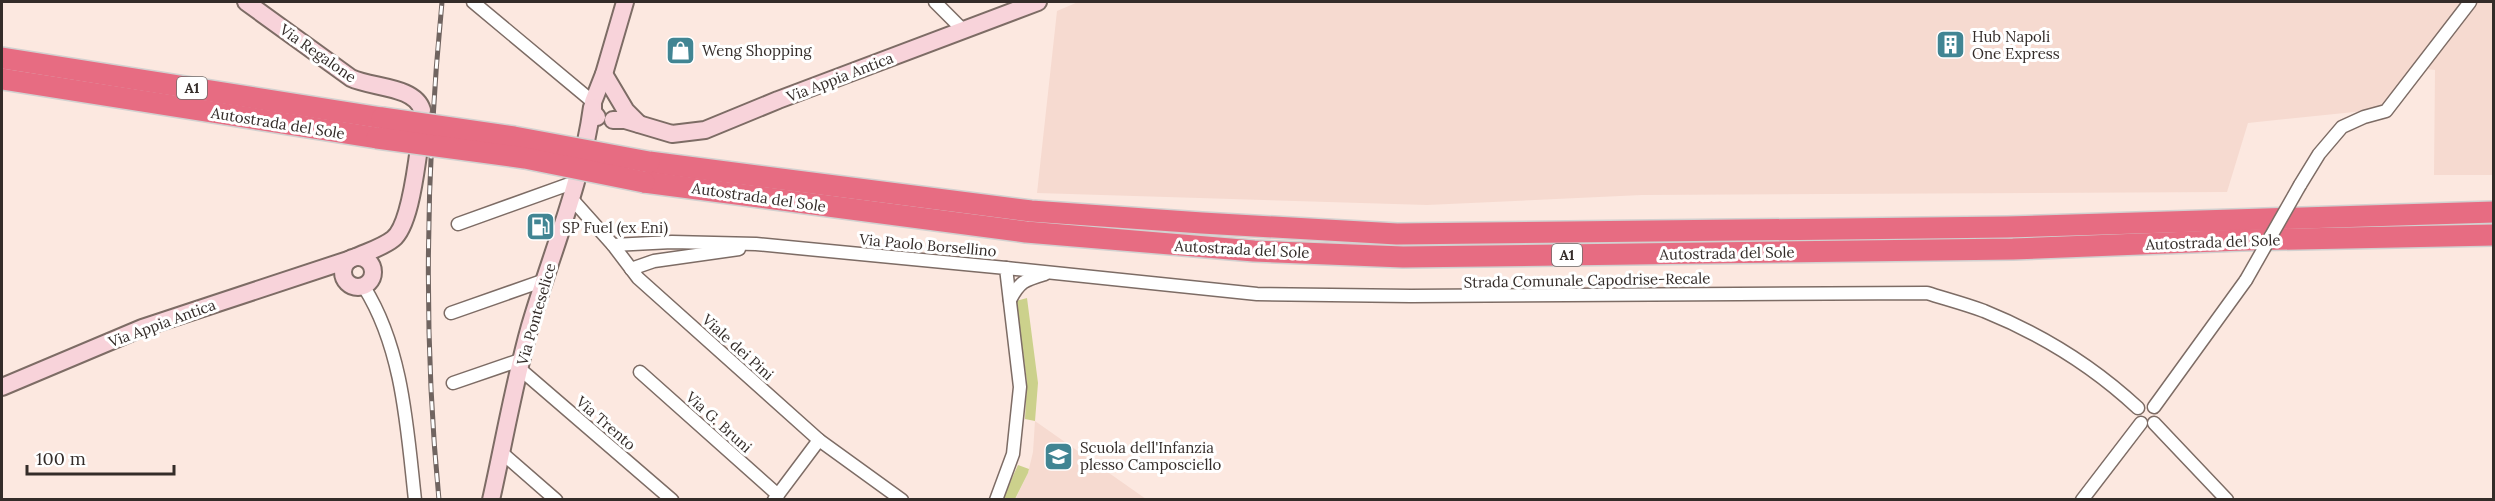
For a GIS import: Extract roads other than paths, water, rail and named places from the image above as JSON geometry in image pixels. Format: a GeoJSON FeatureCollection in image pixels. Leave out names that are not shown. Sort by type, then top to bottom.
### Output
{"type":"FeatureCollection","features":[{"type":"Feature","properties":{"kind":"highway","name":"Autostrada del Sole"},"geometry":{"type":"LineString","coordinates":[[2,58],[379,128]]}},
{"type":"Feature","properties":{"kind":"highway","name":"Autostrada del Sole"},"geometry":{"type":"LineString","coordinates":[[2,79],[379,128],[514,137],[646,172],[1026,232],[1242,250],[1403,257],[2013,249],[2242,240],[2493,235]]}},
{"type":"Feature","properties":{"kind":"highway","name":"Autostrada del Sole"},"geometry":{"type":"LineString","coordinates":[[646,172],[1031,211],[1397,234],[2007,227],[2493,212]]}},
{"type":"Feature","properties":{"kind":"street","name":"Via Regalone"},"geometry":{"type":"LineString","coordinates":[[246,2],[351,78],[361,83],[409,93],[420,103],[422,110]]}},
{"type":"Feature","properties":{"kind":"street"},"geometry":{"type":"LineString","coordinates":[[473,2],[593,103],[599,119],[611,120]]}},
{"type":"Feature","properties":{"kind":"street","name":"Via Ponteselice"},"geometry":{"type":"LineString","coordinates":[[490,500],[522,364],[573,190],[588,133],[593,103],[626,2]]}},
{"type":"Feature","properties":{"kind":"street"},"geometry":{"type":"LineString","coordinates":[[935,2],[963,30]]}},
{"type":"Feature","properties":{"kind":"street","name":"Via Appia Antica"},"geometry":{"type":"LineString","coordinates":[[611,120],[639,124],[672,134],[705,130],[778,100],[1038,2]]}},
{"type":"Feature","properties":{"kind":"street"},"geometry":{"type":"LineString","coordinates":[[2154,407],[2246,280],[2319,154],[2342,127],[2364,117],[2386,111],[2470,2]]}},
{"type":"Feature","properties":{"kind":"street"},"geometry":{"type":"LineString","coordinates":[[604,74],[631,117],[639,124]]}},
{"type":"Feature","properties":{"kind":"street"},"geometry":{"type":"LineString","coordinates":[[593,103],[607,92],[619,99]]}},
{"type":"Feature","properties":{"kind":"street"},"geometry":{"type":"LineString","coordinates":[[588,133],[620,113],[619,99]]}},
{"type":"Feature","properties":{"kind":"street"},"geometry":{"type":"LineString","coordinates":[[326,268],[353,287],[364,287],[371,280],[375,254],[382,245],[393,239],[402,227],[418,155]]}},
{"type":"Feature","properties":{"kind":"street"},"geometry":{"type":"LineString","coordinates":[[458,224],[573,190]]}},
{"type":"Feature","properties":{"kind":"street","name":"Viale dei Pini"},"geometry":{"type":"LineString","coordinates":[[573,190],[639,278],[819,440],[902,500]]}},
{"type":"Feature","properties":{"kind":"street","name":"Via Paolo Borsellino"},"geometry":{"type":"LineString","coordinates":[[613,245],[672,242],[756,244],[1006,268],[1020,387],[1013,454],[996,500]]}},
{"type":"Feature","properties":{"kind":"street","name":"Via Paolo Borsellino"},"geometry":{"type":"LineString","coordinates":[[632,268],[654,261],[739,249],[756,244]]}},
{"type":"Feature","properties":{"kind":"street","name":"Via Appia Antica"},"geometry":{"type":"LineString","coordinates":[[2,387],[142,328],[326,268],[382,245]]}},
{"type":"Feature","properties":{"kind":"street"},"geometry":{"type":"LineString","coordinates":[[345,281],[343,271],[353,258],[367,260],[374,270]]}},
{"type":"Feature","properties":{"kind":"street","name":"Strada Comunale Capodrise-Recale"},"geometry":{"type":"LineString","coordinates":[[1006,268],[1269,294],[1410,296],[1927,293],[1984,311],[2063,351],[2108,380],[2138,408]]}},
{"type":"Feature","properties":{"kind":"street"},"geometry":{"type":"LineString","coordinates":[[1010,301],[1017,286],[1028,279],[1050,273]]}},
{"type":"Feature","properties":{"kind":"street"},"geometry":{"type":"LineString","coordinates":[[451,313],[545,280]]}},
{"type":"Feature","properties":{"kind":"street"},"geometry":{"type":"LineString","coordinates":[[364,287],[377,308],[389,342],[404,404],[416,500]]}},
{"type":"Feature","properties":{"kind":"street"},"geometry":{"type":"LineString","coordinates":[[453,383],[522,364]]}},
{"type":"Feature","properties":{"kind":"street","name":"Via Trento"},"geometry":{"type":"LineString","coordinates":[[522,364],[672,500]]}},
{"type":"Feature","properties":{"kind":"street","name":"Via G. Bruni"},"geometry":{"type":"LineString","coordinates":[[640,372],[776,497]]}},
{"type":"Feature","properties":{"kind":"street"},"geometry":{"type":"LineString","coordinates":[[2144,405],[2154,407],[2157,416],[2154,423],[2146,426],[2140,423],[2137,418],[2138,408],[2144,405]]}},
{"type":"Feature","properties":{"kind":"street"},"geometry":{"type":"LineString","coordinates":[[2082,500],[2140,423]]}},
{"type":"Feature","properties":{"kind":"street"},"geometry":{"type":"LineString","coordinates":[[2154,423],[2226,500]]}},
{"type":"Feature","properties":{"kind":"street"},"geometry":{"type":"LineString","coordinates":[[776,497],[819,440]]}},
{"type":"Feature","properties":{"kind":"street"},"geometry":{"type":"LineString","coordinates":[[501,452],[556,500]]}},
{"type":"Feature","properties":{"kind":"railway"},"geometry":{"type":"LineString","coordinates":[[439,500],[430,376],[428,251],[433,126],[442,2]]}},
{"type":"Feature","properties":{"kind":"place","name":"Hub Napoli One Express"},"geometry":{"type":"Point","coordinates":[1951,45]}},
{"type":"Feature","properties":{"kind":"place","name":"Weng Shopping"},"geometry":{"type":"Point","coordinates":[681,50]}},
{"type":"Feature","properties":{"kind":"place","name":"SP Fuel (ex Eni)"},"geometry":{"type":"Point","coordinates":[541,227]}},
{"type":"Feature","properties":{"kind":"place","name":"Scuola dell'Infanzia plesso Camposciello"},"geometry":{"type":"Point","coordinates":[1059,456]}}]}
